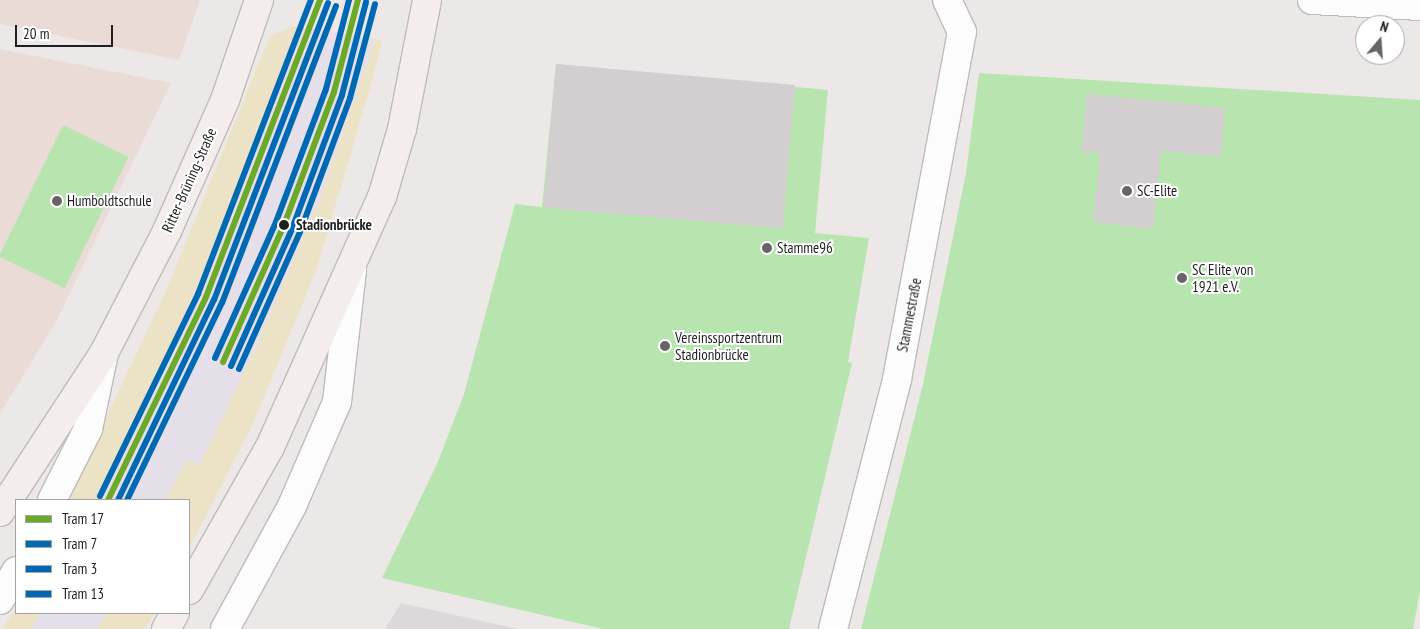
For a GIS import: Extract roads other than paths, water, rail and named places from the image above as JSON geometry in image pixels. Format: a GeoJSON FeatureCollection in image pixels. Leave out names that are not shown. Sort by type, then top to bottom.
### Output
{"type":"FeatureCollection","features":[{"type":"Feature","properties":{"kind":"main road","name":"Ritter-Brüning-Straße"},"geometry":{"type":"LineString","coordinates":[[0,512],[104,353],[225,100],[259,0]]}},
{"type":"Feature","properties":{"kind":"main road"},"geometry":{"type":"LineString","coordinates":[[190,588],[270,447],[352,270],[382,197],[402,129],[427,0]]}},
{"type":"Feature","properties":{"kind":"main road"},"geometry":{"type":"LineString","coordinates":[[166,629],[174,614]]}},
{"type":"Feature","properties":{"kind":"street","name":"Stammestraße"},"geometry":{"type":"LineString","coordinates":[[833,629],[897,380],[962,32],[947,0]]}},
{"type":"Feature","properties":{"kind":"street"},"geometry":{"type":"LineString","coordinates":[[1312,0],[1420,6]]}},
{"type":"Feature","properties":{"kind":"street"},"geometry":{"type":"LineString","coordinates":[[225,629],[292,506],[337,402],[352,270]]}},
{"type":"Feature","properties":{"kind":"street","name":"Ritter-Brüning-Straße"},"geometry":{"type":"LineString","coordinates":[[53,499],[88,429],[104,353]]}},
{"type":"Feature","properties":{"kind":"street"},"geometry":{"type":"LineString","coordinates":[[0,600],[15,574]]}},
{"type":"Feature","properties":{"kind":"tram line","name":"3"},"geometry":{"type":"LineString","coordinates":[[100,496],[198,294],[311,0]]}},
{"type":"Feature","properties":{"kind":"tram line","name":"17"},"geometry":{"type":"LineString","coordinates":[[108,499],[206,297],[320,0]]}},
{"type":"Feature","properties":{"kind":"tram line","name":"3"},"geometry":{"type":"LineString","coordinates":[[215,358],[276,222],[326,89],[349,0]]}},
{"type":"Feature","properties":{"kind":"tram line","name":"17"},"geometry":{"type":"LineString","coordinates":[[223,362],[284,225],[334,92],[358,0]]}},
{"type":"Feature","properties":{"kind":"tram line","name":"7"},"geometry":{"type":"LineString","coordinates":[[231,366],[292,229],[342,95],[366,2]]}},
{"type":"Feature","properties":{"kind":"tram line","name":"7"},"geometry":{"type":"LineString","coordinates":[[118,499],[214,300],[328,3]]}},
{"type":"Feature","properties":{"kind":"tram line","name":"13"},"geometry":{"type":"LineString","coordinates":[[239,369],[300,232],[350,98],[375,4]]}},
{"type":"Feature","properties":{"kind":"tram line","name":"13"},"geometry":{"type":"LineString","coordinates":[[127,499],[222,303],[336,6]]}},
{"type":"Feature","properties":{"kind":"place","name":"SC-Elite"},"geometry":{"type":"Point","coordinates":[1127,191]}},
{"type":"Feature","properties":{"kind":"place","name":"Humboldtschule"},"geometry":{"type":"Point","coordinates":[57,201]}},
{"type":"Feature","properties":{"kind":"place","name":"Stadionbrücke"},"geometry":{"type":"Point","coordinates":[284,225]}},
{"type":"Feature","properties":{"kind":"place","name":"Stamme96"},"geometry":{"type":"Point","coordinates":[767,248]}},
{"type":"Feature","properties":{"kind":"place","name":"SC Elite von 1921 e.V."},"geometry":{"type":"Point","coordinates":[1182,278]}},
{"type":"Feature","properties":{"kind":"place","name":"Vereinssportzentrum Stadionbrücke"},"geometry":{"type":"Point","coordinates":[665,346]}}]}
